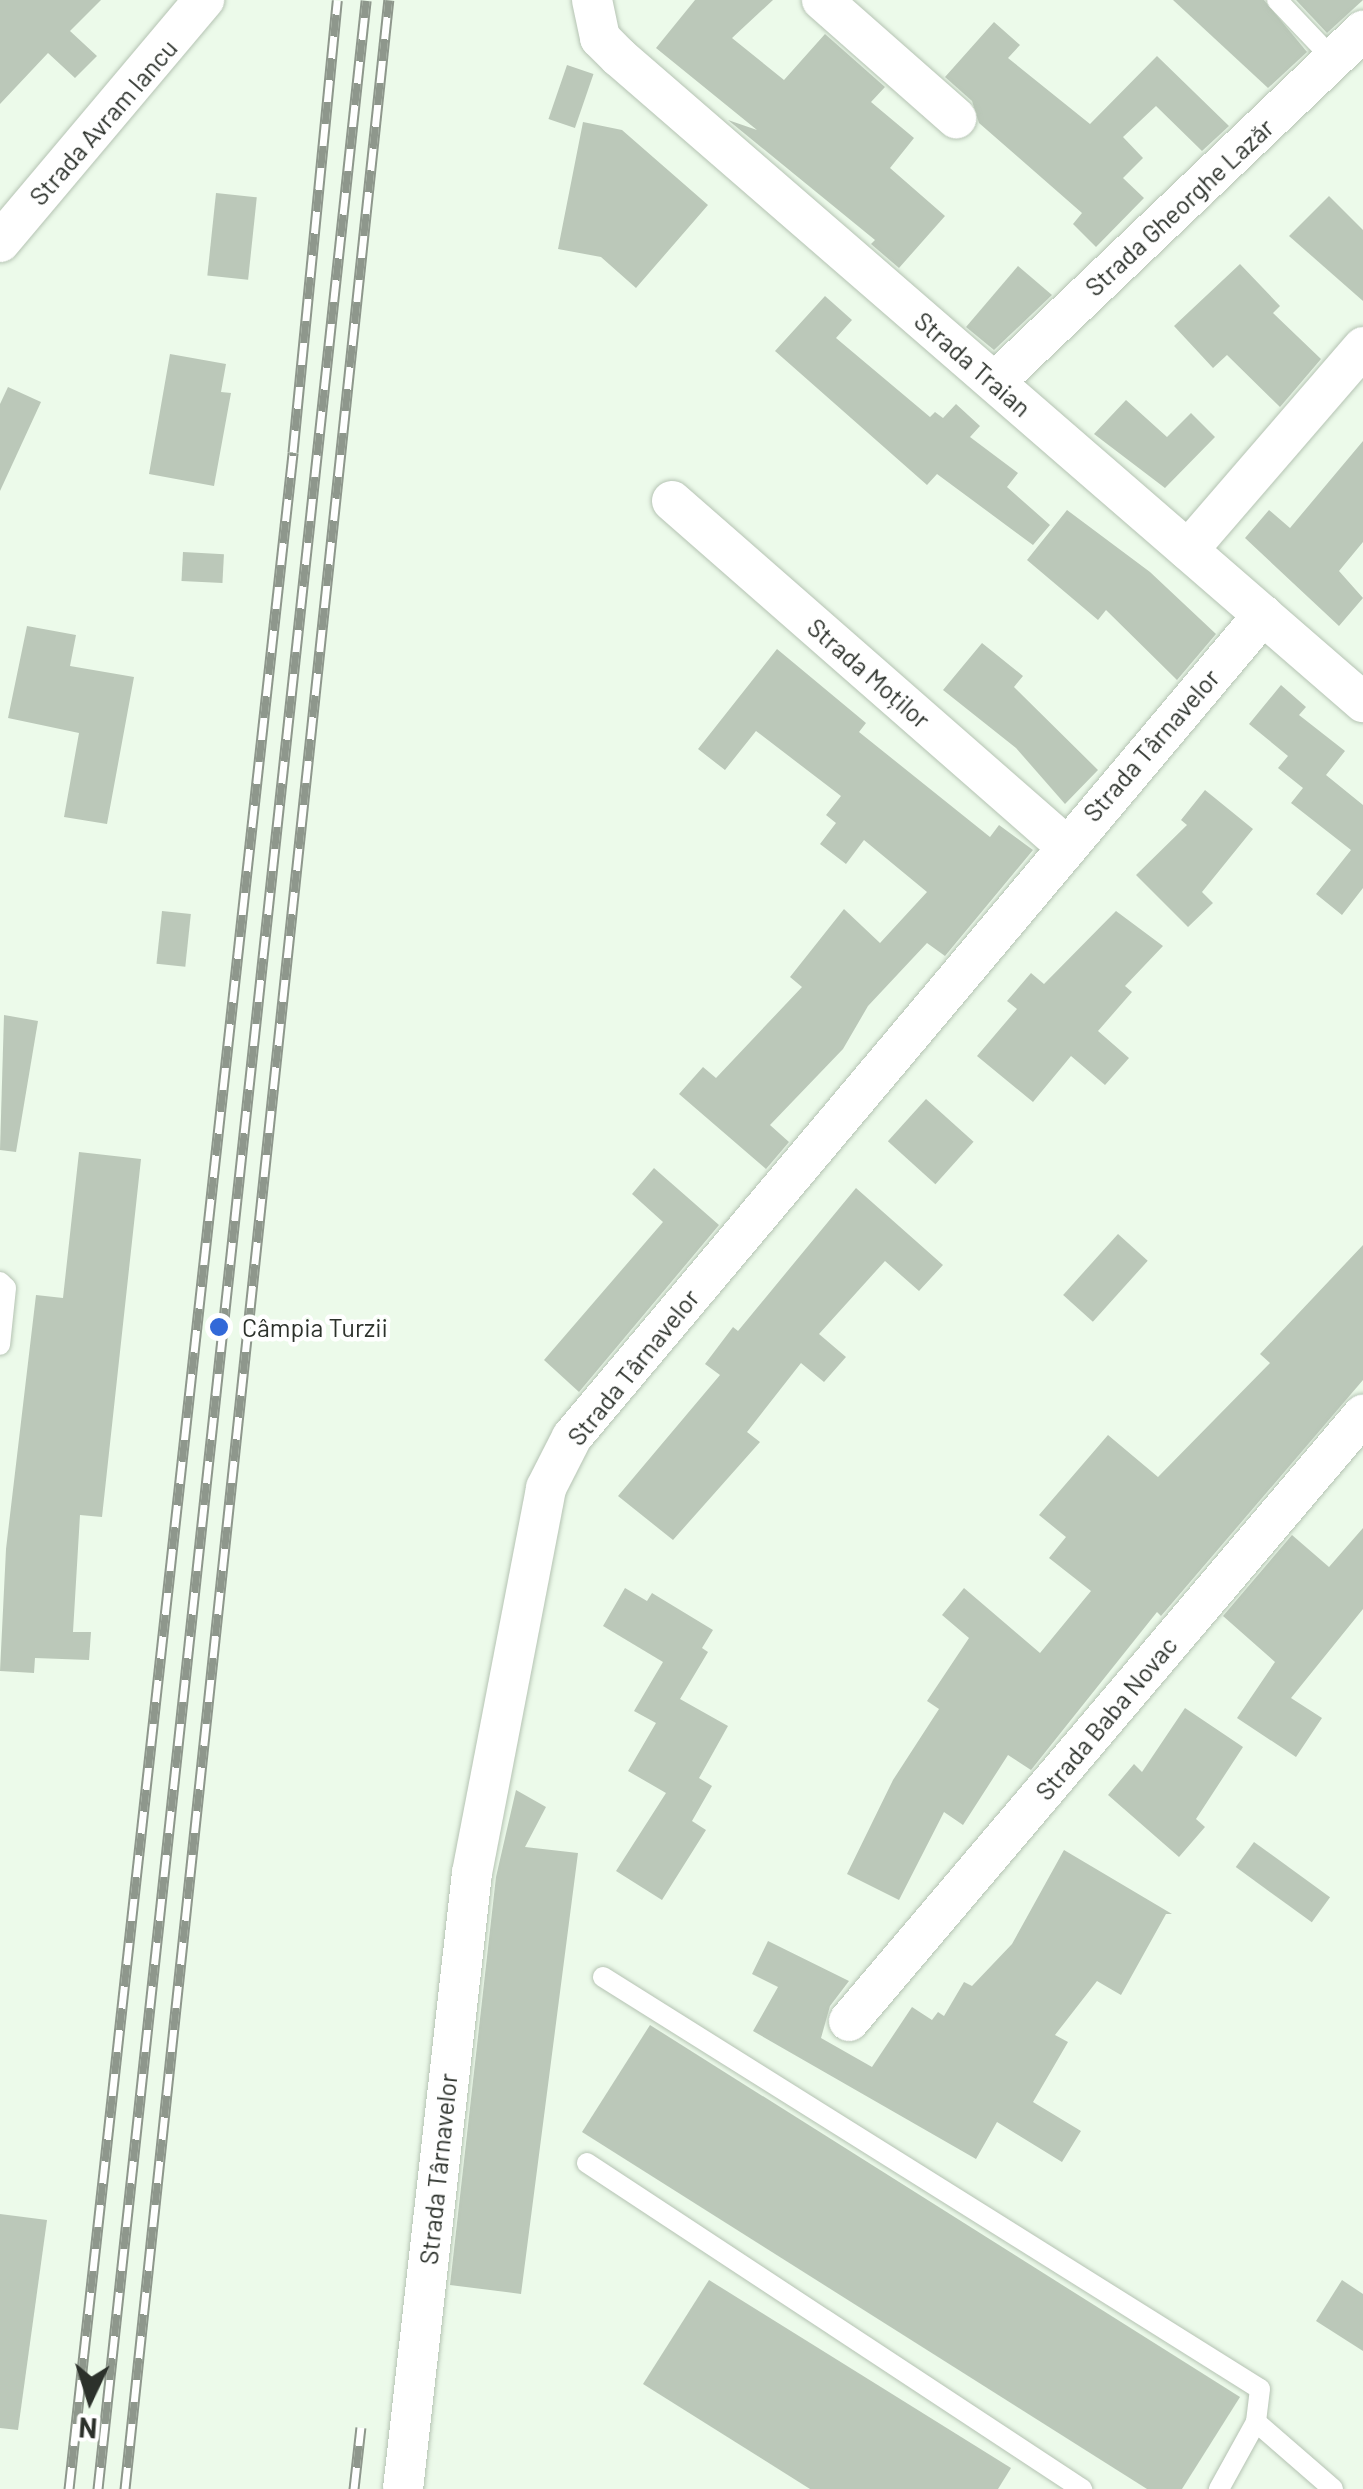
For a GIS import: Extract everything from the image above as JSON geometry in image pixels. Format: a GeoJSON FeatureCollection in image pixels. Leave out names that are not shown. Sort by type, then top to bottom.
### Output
{"type":"FeatureCollection","features":[{"type":"Feature","properties":{"kind":"street","name":"Strada Avram Iancu"},"geometry":{"type":"LineString","coordinates":[[0,242],[204,0]]}},
{"type":"Feature","properties":{"kind":"street"},"geometry":{"type":"LineString","coordinates":[[822,0],[956,118]]}},
{"type":"Feature","properties":{"kind":"street","name":"Strada Traian"},"geometry":{"type":"LineString","coordinates":[[594,9],[600,38],[619,57],[1363,702]]}},
{"type":"Feature","properties":{"kind":"street","name":"Strada Gheorghe Lazăr"},"geometry":{"type":"LineString","coordinates":[[994,382],[1363,31]]}},
{"type":"Feature","properties":{"kind":"street"},"geometry":{"type":"LineString","coordinates":[[1188,550],[1363,347]]}},
{"type":"Feature","properties":{"kind":"street","name":"Strada Moților"},"geometry":{"type":"LineString","coordinates":[[672,501],[1065,845]]}},
{"type":"Feature","properties":{"kind":"street","name":"Strada Târnavelor"},"geometry":{"type":"LineString","coordinates":[[403,2489],[472,1873],[546,1488],[572,1437],[1065,845],[1263,616]]}},
{"type":"Feature","properties":{"kind":"street","name":"Strada Baba Novac"},"geometry":{"type":"LineString","coordinates":[[849,2021],[1363,1415]]}},
{"type":"Feature","properties":{"kind":"lane"},"geometry":{"type":"LineString","coordinates":[[1277,0],[1334,60]]}},
{"type":"Feature","properties":{"kind":"lane"},"geometry":{"type":"LineString","coordinates":[[0,1282],[6,1288],[0,1345]]}},
{"type":"Feature","properties":{"kind":"lane"},"geometry":{"type":"LineString","coordinates":[[603,1977],[1260,2389],[1256,2422],[1218,2489]]}},
{"type":"Feature","properties":{"kind":"lane"},"geometry":{"type":"LineString","coordinates":[[587,2163],[1082,2489]]}},
{"type":"Feature","properties":{"kind":"lane"},"geometry":{"type":"LineString","coordinates":[[1256,2422],[1332,2489]]}},
{"type":"Feature","properties":{"kind":"building"},"geometry":{"type":"Polygon","coordinates":[[[0,0],[101,0],[70,31],[97,56],[75,78],[48,53],[0,104],[0,0]]]}},
{"type":"Feature","properties":{"kind":"building"},"geometry":{"type":"Polygon","coordinates":[[[695,0],[773,0],[732,38],[784,80],[825,34],[885,87],[871,102],[914,138],[890,168],[945,216],[899,268],[871,244],[875,240],[728,120],[757,130],[656,48],[695,0]]]}},
{"type":"Feature","properties":{"kind":"building"},"geometry":{"type":"Polygon","coordinates":[[[1173,0],[1264,0],[1307,52],[1268,88],[1173,0]]]}},
{"type":"Feature","properties":{"kind":"building"},"geometry":{"type":"Polygon","coordinates":[[[1296,0],[1363,0],[1327,33],[1296,0]]]}},
{"type":"Feature","properties":{"kind":"building"},"geometry":{"type":"Polygon","coordinates":[[[994,22],[1020,45],[1008,58],[1090,124],[1157,56],[1229,126],[1202,151],[1156,106],[1123,137],[1143,158],[1123,178],[1144,198],[1096,247],[1073,224],[1082,213],[979,123],[972,101],[945,77],[994,22]]]}},
{"type":"Feature","properties":{"kind":"building"},"geometry":{"type":"Polygon","coordinates":[[[567,65],[593,74],[575,128],[548,119],[567,65]]]}},
{"type":"Feature","properties":{"kind":"building"},"geometry":{"type":"Polygon","coordinates":[[[583,122],[622,130],[708,205],[636,288],[601,257],[558,249],[583,122]]]}},
{"type":"Feature","properties":{"kind":"building"},"geometry":{"type":"Polygon","coordinates":[[[216,193],[257,197],[248,280],[207,276],[216,193]]]}},
{"type":"Feature","properties":{"kind":"building"},"geometry":{"type":"Polygon","coordinates":[[[1329,196],[1363,230],[1363,301],[1289,236],[1329,196]]]}},
{"type":"Feature","properties":{"kind":"building"},"geometry":{"type":"Polygon","coordinates":[[[1240,264],[1280,306],[1273,313],[1321,359],[1280,407],[1227,355],[1213,368],[1174,326],[1240,264]]]}},
{"type":"Feature","properties":{"kind":"building"},"geometry":{"type":"Polygon","coordinates":[[[1018,266],[1052,295],[994,350],[966,327],[1018,266]]]}},
{"type":"Feature","properties":{"kind":"building"},"geometry":{"type":"Polygon","coordinates":[[[825,296],[852,320],[836,338],[930,417],[935,412],[943,418],[956,404],[980,426],[970,437],[1018,473],[1007,487],[1050,525],[1033,545],[937,474],[927,485],[775,351],[825,296]]]}},
{"type":"Feature","properties":{"kind":"building"},"geometry":{"type":"Polygon","coordinates":[[[170,354],[226,364],[221,392],[231,393],[214,486],[149,474],[170,354]]]}},
{"type":"Feature","properties":{"kind":"building"},"geometry":{"type":"Polygon","coordinates":[[[8,387],[41,402],[0,491],[0,404],[8,387]]]}},
{"type":"Feature","properties":{"kind":"building"},"geometry":{"type":"Polygon","coordinates":[[[1126,400],[1167,437],[1191,413],[1215,437],[1165,488],[1094,434],[1126,400]]]}},
{"type":"Feature","properties":{"kind":"building"},"geometry":{"type":"Polygon","coordinates":[[[1363,441],[1363,542],[1339,571],[1363,598],[1339,626],[1245,538],[1269,510],[1290,528],[1363,441]]]}},
{"type":"Feature","properties":{"kind":"building"},"geometry":{"type":"Polygon","coordinates":[[[1067,510],[1150,572],[1216,634],[1177,680],[1106,610],[1098,620],[1027,560],[1067,510]]]}},
{"type":"Feature","properties":{"kind":"building"},"geometry":{"type":"Polygon","coordinates":[[[183,552],[224,554],[222,583],[181,581],[183,552]]]}},
{"type":"Feature","properties":{"kind":"building"},"geometry":{"type":"Polygon","coordinates":[[[27,626],[76,635],[70,666],[134,677],[107,824],[64,817],[79,733],[8,718],[27,626]]]}},
{"type":"Feature","properties":{"kind":"building"},"geometry":{"type":"Polygon","coordinates":[[[982,643],[1023,676],[1014,687],[1098,770],[1065,804],[1016,748],[943,690],[982,643]]]}},
{"type":"Feature","properties":{"kind":"building"},"geometry":{"type":"Polygon","coordinates":[[[777,649],[866,723],[859,732],[990,837],[999,825],[1033,850],[945,956],[927,943],[868,1006],[843,1049],[770,1125],[789,1142],[766,1169],[679,1094],[703,1067],[716,1078],[802,987],[790,977],[844,909],[880,943],[927,892],[864,840],[846,864],[820,844],[836,823],[826,815],[841,796],[756,731],[725,770],[698,749],[777,649]]]}},
{"type":"Feature","properties":{"kind":"building"},"geometry":{"type":"Polygon","coordinates":[[[1281,685],[1306,707],[1299,715],[1345,751],[1326,775],[1363,805],[1363,888],[1342,915],[1316,894],[1351,850],[1291,803],[1303,788],[1278,768],[1288,756],[1249,724],[1281,685]]]}},
{"type":"Feature","properties":{"kind":"building"},"geometry":{"type":"Polygon","coordinates":[[[1205,790],[1253,829],[1202,892],[1213,903],[1188,927],[1136,875],[1187,825],[1181,820],[1205,790]]]}},
{"type":"Feature","properties":{"kind":"building"},"geometry":{"type":"Polygon","coordinates":[[[162,911],[191,914],[185,967],[156,964],[162,911]]]}},
{"type":"Feature","properties":{"kind":"building"},"geometry":{"type":"Polygon","coordinates":[[[1116,911],[1163,946],[1125,986],[1132,992],[1098,1031],[1129,1058],[1105,1085],[1071,1056],[1033,1102],[977,1056],[1017,1009],[1007,1001],[1031,973],[1044,984],[1116,911]]]}},
{"type":"Feature","properties":{"kind":"building"},"geometry":{"type":"Polygon","coordinates":[[[4,1015],[38,1021],[16,1152],[0,1150],[4,1015]]]}},
{"type":"Feature","properties":{"kind":"building"},"geometry":{"type":"Polygon","coordinates":[[[926,1099],[974,1142],[935,1184],[888,1141],[926,1099]]]}},
{"type":"Feature","properties":{"kind":"building"},"geometry":{"type":"Polygon","coordinates":[[[79,1152],[141,1159],[102,1517],[80,1515],[73,1632],[91,1632],[89,1660],[35,1658],[34,1673],[0,1671],[6,1549],[36,1295],[63,1298],[79,1152]]]}},
{"type":"Feature","properties":{"kind":"building"},"geometry":{"type":"Polygon","coordinates":[[[654,1168],[719,1225],[579,1392],[544,1360],[663,1222],[632,1194],[654,1168]]]}},
{"type":"Feature","properties":{"kind":"building"},"geometry":{"type":"Polygon","coordinates":[[[856,1188],[943,1265],[919,1291],[885,1261],[819,1334],[846,1357],[824,1382],[801,1363],[747,1432],[760,1442],[673,1540],[618,1496],[720,1375],[705,1364],[733,1327],[738,1331],[856,1188]]]}},
{"type":"Feature","properties":{"kind":"building"},"geometry":{"type":"Polygon","coordinates":[[[1118,1234],[1148,1261],[1093,1322],[1063,1295],[1118,1234]]]}},
{"type":"Feature","properties":{"kind":"building"},"geometry":{"type":"Polygon","coordinates":[[[1363,1245],[1363,1380],[1161,1616],[1157,1612],[1031,1770],[1008,1755],[963,1825],[944,1812],[899,1900],[847,1874],[893,1780],[939,1709],[927,1701],[969,1638],[942,1615],[964,1588],[1040,1653],[1091,1591],[1049,1558],[1066,1537],[1039,1515],[1108,1435],[1158,1477],[1270,1363],[1260,1354],[1363,1245]]]}},
{"type":"Feature","properties":{"kind":"building"},"geometry":{"type":"Polygon","coordinates":[[[1363,1528],[1363,1609],[1291,1698],[1322,1718],[1296,1757],[1237,1718],[1275,1662],[1223,1616],[1292,1535],[1329,1567],[1363,1528]]]}},
{"type":"Feature","properties":{"kind":"building"},"geometry":{"type":"Polygon","coordinates":[[[625,1588],[647,1601],[652,1593],[713,1630],[702,1648],[708,1652],[680,1699],[728,1726],[699,1778],[712,1786],[692,1821],[706,1830],[662,1900],[616,1871],[666,1793],[628,1771],[656,1723],[634,1711],[663,1662],[603,1626],[625,1588]]]}},
{"type":"Feature","properties":{"kind":"building"},"geometry":{"type":"Polygon","coordinates":[[[1185,1708],[1243,1747],[1196,1819],[1205,1827],[1179,1857],[1108,1795],[1134,1764],[1142,1772],[1185,1708]]]}},
{"type":"Feature","properties":{"kind":"building"},"geometry":{"type":"Polygon","coordinates":[[[516,1790],[546,1807],[525,1847],[578,1853],[521,2294],[450,2285],[496,1877],[516,1790]]]}},
{"type":"Feature","properties":{"kind":"building"},"geometry":{"type":"Polygon","coordinates":[[[1254,1842],[1330,1897],[1312,1922],[1236,1867],[1254,1842]]]}},
{"type":"Feature","properties":{"kind":"building"},"geometry":{"type":"Polygon","coordinates":[[[1064,1850],[1172,1914],[1166,1914],[1121,1995],[1097,1981],[1055,2035],[1068,2042],[1033,2102],[1081,2131],[1062,2162],[997,2122],[976,2159],[753,2031],[778,1987],[752,1974],[768,1941],[849,1981],[830,2006],[821,2038],[872,2067],[912,2007],[932,2020],[938,2012],[944,2016],[964,1982],[972,1986],[1012,1944],[1064,1850]]]}},
{"type":"Feature","properties":{"kind":"building"},"geometry":{"type":"Polygon","coordinates":[[[650,2025],[1240,2397],[1182,2489],[1147,2489],[582,2132],[650,2025]]]}},
{"type":"Feature","properties":{"kind":"building"},"geometry":{"type":"Polygon","coordinates":[[[0,2214],[47,2220],[18,2430],[0,2428],[0,2214]]]}},
{"type":"Feature","properties":{"kind":"building"},"geometry":{"type":"Polygon","coordinates":[[[709,2280],[1011,2468],[998,2489],[810,2489],[643,2384],[709,2280]]]}},
{"type":"Feature","properties":{"kind":"building"},"geometry":{"type":"Polygon","coordinates":[[[1342,2280],[1363,2294],[1363,2351],[1316,2321],[1342,2280]]]}},
{"type":"Feature","properties":{"kind":"railway"},"geometry":{"type":"LineString","coordinates":[[69,2489],[293,452],[337,0]]}},
{"type":"Feature","properties":{"kind":"railway"},"geometry":{"type":"LineString","coordinates":[[98,2489],[366,0]]}},
{"type":"Feature","properties":{"kind":"railway"},"geometry":{"type":"LineString","coordinates":[[125,2489],[389,0]]}},
{"type":"Feature","properties":{"kind":"railway"},"geometry":{"type":"LineString","coordinates":[[354,2489],[361,2427]]}},
{"type":"Feature","properties":{"kind":"place","name":"Câmpia Turzii"},"geometry":{"type":"Point","coordinates":[219,1327]}}]}
